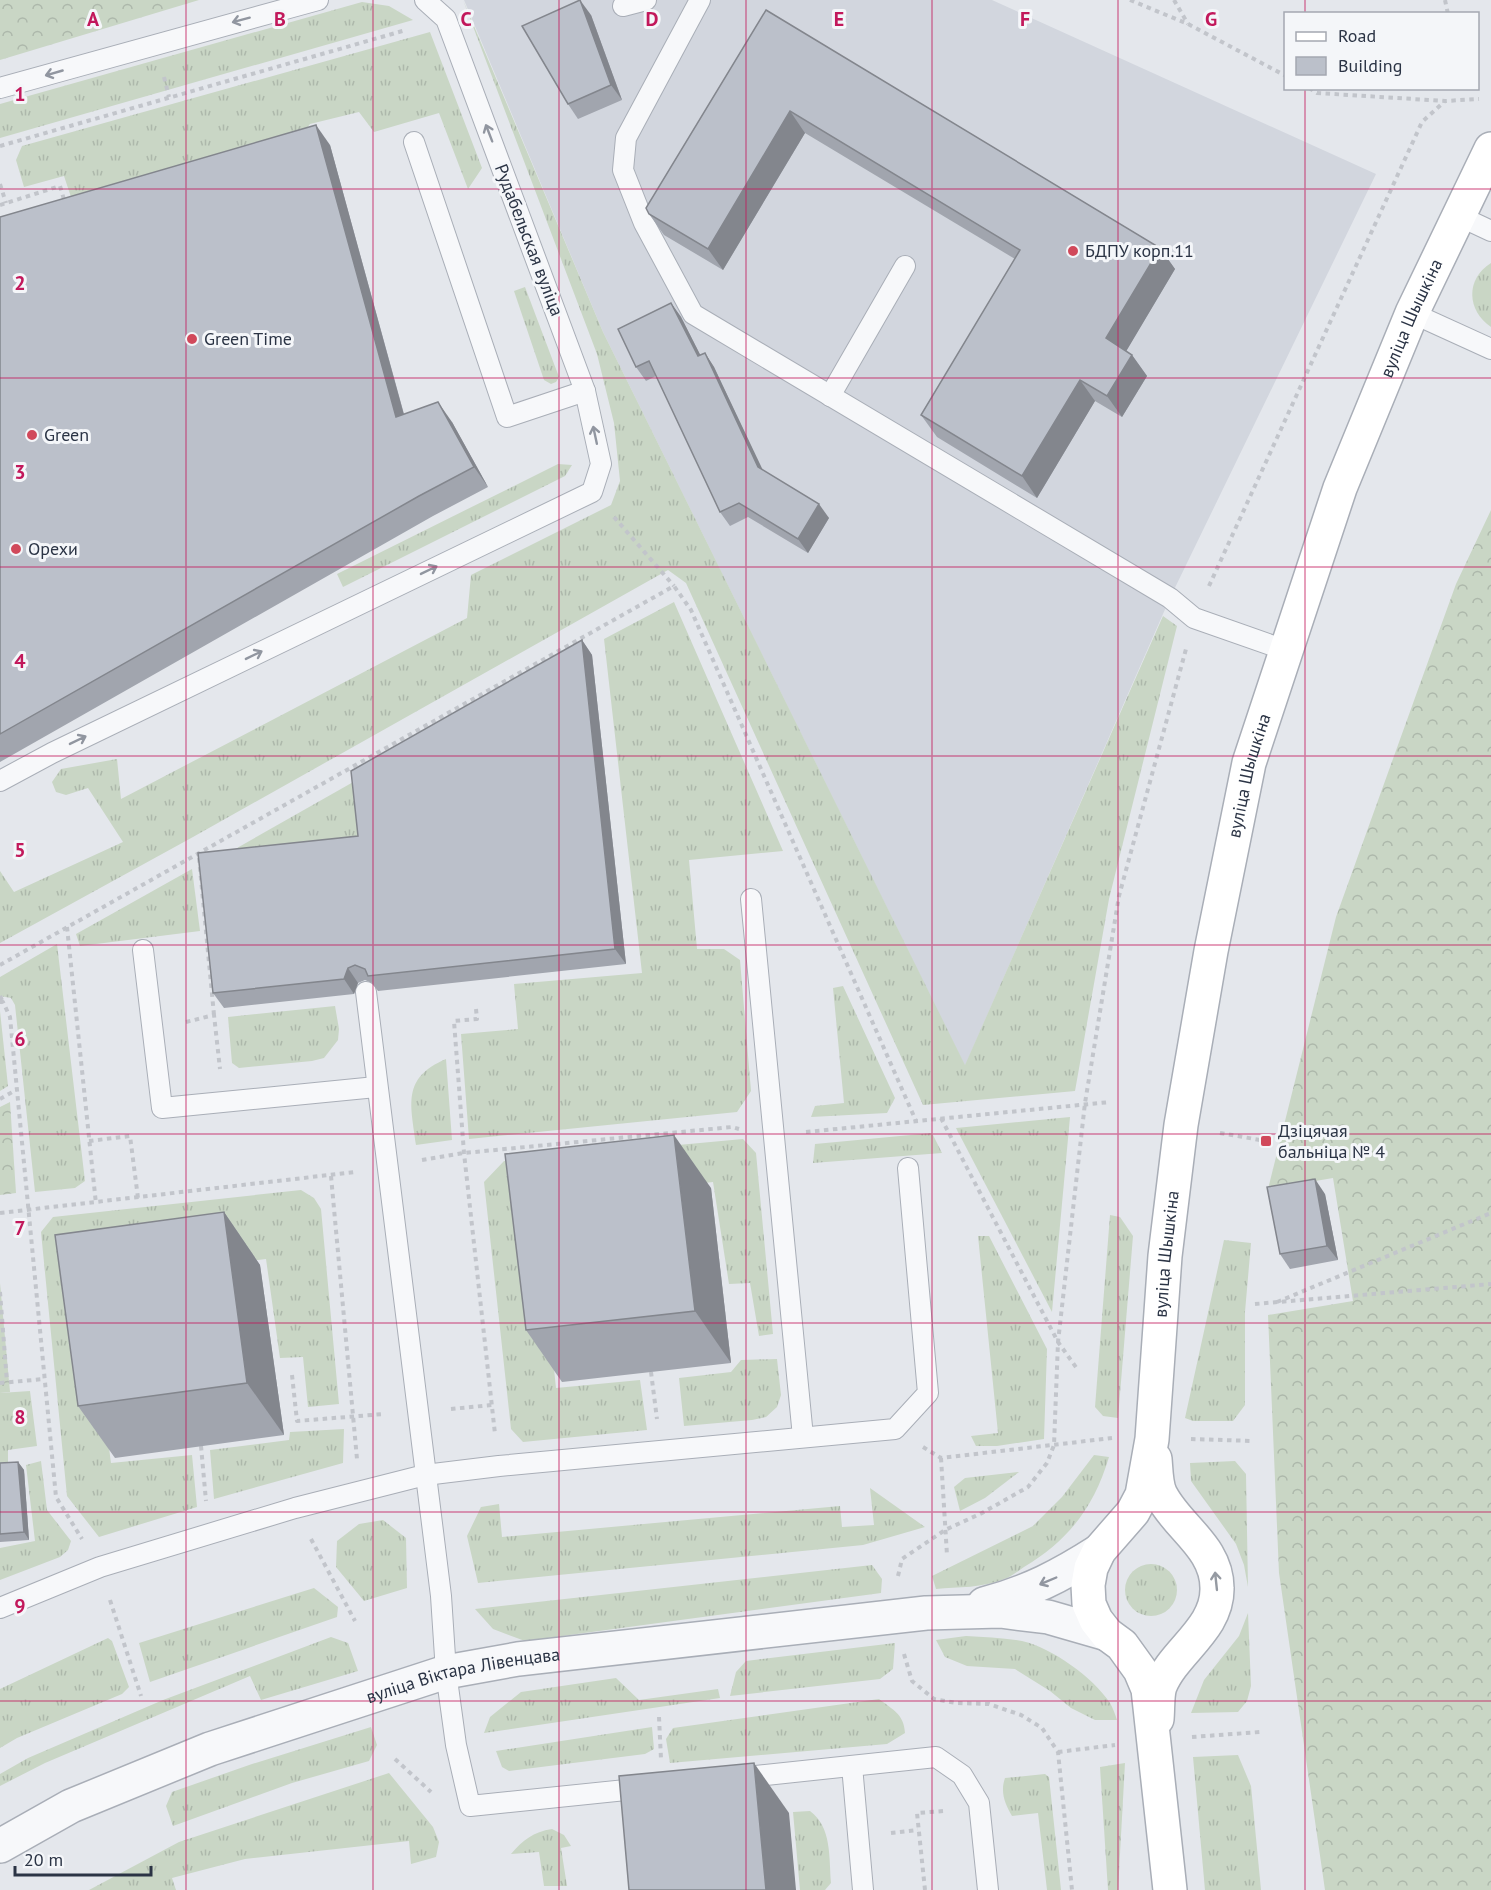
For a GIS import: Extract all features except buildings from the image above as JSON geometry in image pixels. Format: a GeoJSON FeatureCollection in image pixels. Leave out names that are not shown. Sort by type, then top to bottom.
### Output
{"type":"FeatureCollection","features":[{"type":"Feature","properties":{"kind":"main road","name":"вуліца Шышкіна"},"geometry":{"type":"LineString","coordinates":[[1170,1890],[1148,1689],[1140,1670],[1096,1620],[1089,1604],[1088,1585],[1091,1568],[1105,1544],[1133,1512],[1142,1495],[1152,1439],[1165,1256],[1181,1125],[1211,951],[1249,763],[1340,488],[1412,313],[1491,149]]}},
{"type":"Feature","properties":{"kind":"main road","name":"вуліца Шышкіна"},"geometry":{"type":"LineString","coordinates":[[1152,1439],[1160,1494],[1209,1556],[1216,1572],[1218,1590],[1214,1608],[1207,1623],[1177,1659],[1160,1687],[1155,1742]]}},
{"type":"Feature","properties":{"kind":"main road","name":"вуліца Шышкіна"},"geometry":{"type":"LineString","coordinates":[[1105,1544],[1128,1528],[1146,1523],[1183,1530],[1198,1542]]}},
{"type":"Feature","properties":{"kind":"main road","name":"вуліца Шышкіна"},"geometry":{"type":"LineString","coordinates":[[1114,1640],[1140,1651],[1159,1653],[1178,1648],[1194,1638],[1207,1623]]}},
{"type":"Feature","properties":{"kind":"street","name":"вуліца Віктара Лівенцава"},"geometry":{"type":"LineString","coordinates":[[956,1612],[1011,1597],[1059,1576],[1105,1544]]}},
{"type":"Feature","properties":{"kind":"street","name":"вуліца Віктара Лівенцава"},"geometry":{"type":"LineString","coordinates":[[0,1846],[71,1806],[210,1749],[446,1672],[518,1659],[926,1613],[1000,1611],[1048,1617],[1114,1640]]}},
{"type":"Feature","properties":{"kind":"lane"},"geometry":{"type":"LineString","coordinates":[[0,88],[318,0]]}},
{"type":"Feature","properties":{"kind":"lane","name":"Рудабельская вуліца"},"geometry":{"type":"LineString","coordinates":[[425,0],[446,19],[585,391],[601,464],[592,492]]}},
{"type":"Feature","properties":{"kind":"lane"},"geometry":{"type":"LineString","coordinates":[[623,6],[646,0]]}},
{"type":"Feature","properties":{"kind":"lane"},"geometry":{"type":"LineString","coordinates":[[700,0],[626,138],[623,170],[644,224],[693,314],[1170,598],[1194,618],[1285,650]]}},
{"type":"Feature","properties":{"kind":"lane"},"geometry":{"type":"LineString","coordinates":[[414,142],[507,417],[585,391]]}},
{"type":"Feature","properties":{"kind":"lane"},"geometry":{"type":"LineString","coordinates":[[1459,216],[1491,231]]}},
{"type":"Feature","properties":{"kind":"lane"},"geometry":{"type":"LineString","coordinates":[[830,396],[905,266]]}},
{"type":"Feature","properties":{"kind":"lane"},"geometry":{"type":"LineString","coordinates":[[1412,313],[1491,349]]}},
{"type":"Feature","properties":{"kind":"lane"},"geometry":{"type":"LineString","coordinates":[[0,781],[52,753],[592,492]]}},
{"type":"Feature","properties":{"kind":"lane"},"geometry":{"type":"LineString","coordinates":[[751,898],[803,1437]]}},
{"type":"Feature","properties":{"kind":"lane"},"geometry":{"type":"LineString","coordinates":[[143,950],[162,1108],[376,1088]]}},
{"type":"Feature","properties":{"kind":"lane"},"geometry":{"type":"LineString","coordinates":[[366,992],[376,1088],[388,1166],[441,1596],[446,1672],[456,1745],[470,1806],[666,1786]]}},
{"type":"Feature","properties":{"kind":"lane"},"geometry":{"type":"LineString","coordinates":[[0,1608],[100,1567],[295,1508],[425,1475],[895,1429],[928,1393],[908,1168]]}},
{"type":"Feature","properties":{"kind":"lane"},"geometry":{"type":"LineString","coordinates":[[713,1781],[936,1757],[962,1775],[979,1803],[988,1890]]}},
{"type":"Feature","properties":{"kind":"lane"},"geometry":{"type":"LineString","coordinates":[[852,1766],[863,1890]]}},
{"type":"Feature","properties":{"kind":"path"},"geometry":{"type":"LineString","coordinates":[[1130,0],[1188,24],[1284,75]]}},
{"type":"Feature","properties":{"kind":"path"},"geometry":{"type":"LineString","coordinates":[[1174,0],[1188,24]]}},
{"type":"Feature","properties":{"kind":"path"},"geometry":{"type":"LineString","coordinates":[[0,146],[446,19]]}},
{"type":"Feature","properties":{"kind":"path"},"geometry":{"type":"LineString","coordinates":[[1312,90],[1317,93],[1445,101],[1479,99]]}},
{"type":"Feature","properties":{"kind":"path"},"geometry":{"type":"LineString","coordinates":[[1054,1445],[1058,1342],[1085,1103],[1119,896],[1194,618],[1422,122],[1445,101]]}},
{"type":"Feature","properties":{"kind":"path"},"geometry":{"type":"LineString","coordinates":[[0,184],[6,203]]}},
{"type":"Feature","properties":{"kind":"path"},"geometry":{"type":"LineString","coordinates":[[0,205],[60,186],[66,208]]}},
{"type":"Feature","properties":{"kind":"path"},"geometry":{"type":"LineString","coordinates":[[592,492],[674,586],[691,610],[916,1121]]}},
{"type":"Feature","properties":{"kind":"path"},"geometry":{"type":"LineString","coordinates":[[0,965],[674,586]]}},
{"type":"Feature","properties":{"kind":"path"},"geometry":{"type":"LineString","coordinates":[[198,853],[221,1077]]}},
{"type":"Feature","properties":{"kind":"path"},"geometry":{"type":"LineString","coordinates":[[67,927],[96,1204]]}},
{"type":"Feature","properties":{"kind":"path"},"geometry":{"type":"LineString","coordinates":[[0,996],[10,1017],[56,1497],[100,1567],[141,1696]]}},
{"type":"Feature","properties":{"kind":"path"},"geometry":{"type":"LineString","coordinates":[[476,1009],[477,1019],[453,1021],[464,1153],[499,1466]]}},
{"type":"Feature","properties":{"kind":"path"},"geometry":{"type":"LineString","coordinates":[[182,1023],[214,1015]]}},
{"type":"Feature","properties":{"kind":"path"},"geometry":{"type":"LineString","coordinates":[[0,1099],[16,1090]]}},
{"type":"Feature","properties":{"kind":"path"},"geometry":{"type":"LineString","coordinates":[[0,1213],[331,1176],[464,1153],[732,1127],[775,1135],[1110,1102]]}},
{"type":"Feature","properties":{"kind":"path"},"geometry":{"type":"LineString","coordinates":[[940,1118],[1058,1342],[1078,1370]]}},
{"type":"Feature","properties":{"kind":"path"},"geometry":{"type":"LineString","coordinates":[[89,1141],[130,1136],[138,1198]]}},
{"type":"Feature","properties":{"kind":"path"},"geometry":{"type":"LineString","coordinates":[[331,1176],[357,1461]]}},
{"type":"Feature","properties":{"kind":"path"},"geometry":{"type":"LineString","coordinates":[[1274,1303],[1491,1214]]}},
{"type":"Feature","properties":{"kind":"path"},"geometry":{"type":"LineString","coordinates":[[1255,1305],[1491,1284]]}},
{"type":"Feature","properties":{"kind":"path"},"geometry":{"type":"LineString","coordinates":[[0,1292],[7,1382]]}},
{"type":"Feature","properties":{"kind":"path"},"geometry":{"type":"LineString","coordinates":[[651,1372],[658,1425]]}},
{"type":"Feature","properties":{"kind":"path"},"geometry":{"type":"LineString","coordinates":[[292,1375],[297,1421],[492,1405]]}},
{"type":"Feature","properties":{"kind":"path"},"geometry":{"type":"LineString","coordinates":[[0,1383],[44,1379]]}},
{"type":"Feature","properties":{"kind":"path"},"geometry":{"type":"LineString","coordinates":[[895,1429],[941,1458],[1113,1437]]}},
{"type":"Feature","properties":{"kind":"path"},"geometry":{"type":"LineString","coordinates":[[1190,1439],[1253,1440]]}},
{"type":"Feature","properties":{"kind":"path"},"geometry":{"type":"LineString","coordinates":[[201,1446],[207,1505]]}},
{"type":"Feature","properties":{"kind":"path"},"geometry":{"type":"LineString","coordinates":[[941,1458],[947,1555]]}},
{"type":"Feature","properties":{"kind":"path"},"geometry":{"type":"LineString","coordinates":[[295,1508],[355,1621]]}},
{"type":"Feature","properties":{"kind":"path"},"geometry":{"type":"LineString","coordinates":[[1191,1737],[1260,1732]]}},
{"type":"Feature","properties":{"kind":"path"},"geometry":{"type":"LineString","coordinates":[[1072,1890],[1058,1752],[1119,1745]]}},
{"type":"Feature","properties":{"kind":"path"},"geometry":{"type":"LineString","coordinates":[[925,1890],[916,1813],[948,1811]]}},
{"type":"Feature","properties":{"kind":"path"},"geometry":{"type":"LineString","coordinates":[[885,1834],[918,1830]]}},
{"type":"Feature","properties":{"kind":"shaded area"},"geometry":{"type":"Polygon","coordinates":[[[464,0],[992,0],[1376,174],[1170,598],[965,1066],[603,332],[464,0]]]}},
{"type":"Feature","properties":{"kind":"green space"},"geometry":{"type":"Polygon","coordinates":[[[0,0],[199,0],[0,60],[0,0]]]}},
{"type":"Feature","properties":{"kind":"green space"},"geometry":{"type":"Polygon","coordinates":[[[463,0],[603,332],[965,1065],[1163,616],[1177,626],[1109,899],[1075,1091],[923,1105],[686,583],[668,570],[0,943],[0,871],[14,892],[123,842],[88,788],[66,795],[56,792],[52,782],[61,769],[117,759],[121,799],[467,618],[471,575],[611,505],[620,481],[614,423],[597,354],[463,0]]]}},
{"type":"Feature","properties":{"kind":"green space"},"geometry":{"type":"Polygon","coordinates":[[[362,2],[389,6],[413,20],[0,138],[0,104],[362,2]]]}},
{"type":"Feature","properties":{"kind":"green space"},"geometry":{"type":"Polygon","coordinates":[[[430,32],[482,168],[468,189],[439,113],[374,132],[359,112],[310,124],[300,137],[73,203],[64,176],[24,187],[16,160],[22,146],[430,32]]]}},
{"type":"Feature","properties":{"kind":"green space"},"geometry":{"type":"Polygon","coordinates":[[[1491,263],[1491,327],[1477,312],[1472,295],[1477,278],[1491,263]]]}},
{"type":"Feature","properties":{"kind":"green space"},"geometry":{"type":"Polygon","coordinates":[[[525,287],[559,377],[551,384],[544,380],[514,291],[525,287]]]}},
{"type":"Feature","properties":{"kind":"green space"},"geometry":{"type":"Polygon","coordinates":[[[558,464],[572,465],[565,476],[343,587],[337,574],[558,464]]]}},
{"type":"Feature","properties":{"kind":"green space"},"geometry":{"type":"Polygon","coordinates":[[[1491,510],[1491,1890],[1325,1890],[1279,1573],[1268,1315],[1353,1301],[1333,1178],[1268,1189],[1336,917],[1456,584],[1491,510]]]}},
{"type":"Feature","properties":{"kind":"green space"},"geometry":{"type":"Polygon","coordinates":[[[674,602],[783,851],[689,860],[697,949],[724,949],[740,960],[751,1091],[737,1112],[469,1139],[461,1034],[518,1029],[514,984],[642,973],[604,639],[674,602]]]}},
{"type":"Feature","properties":{"kind":"green space"},"geometry":{"type":"Polygon","coordinates":[[[355,781],[364,847],[214,861],[355,781]]]}},
{"type":"Feature","properties":{"kind":"green space"},"geometry":{"type":"Polygon","coordinates":[[[192,869],[200,931],[80,946],[76,934],[192,869]]]}},
{"type":"Feature","properties":{"kind":"green space"},"geometry":{"type":"Polygon","coordinates":[[[57,944],[85,1181],[75,1188],[35,1192],[15,1005],[11,998],[0,996],[0,977],[57,944]]]}},
{"type":"Feature","properties":{"kind":"green space"},"geometry":{"type":"Polygon","coordinates":[[[843,986],[895,1098],[887,1113],[811,1117],[815,1106],[844,1103],[833,988],[843,986]]]}},
{"type":"Feature","properties":{"kind":"green space"},"geometry":{"type":"Polygon","coordinates":[[[335,1006],[339,1029],[338,1040],[324,1058],[239,1068],[232,1063],[228,1017],[335,1006]]]}},
{"type":"Feature","properties":{"kind":"green space"},"geometry":{"type":"Polygon","coordinates":[[[0,1011],[8,1086],[0,1091],[0,1011]]]}},
{"type":"Feature","properties":{"kind":"green space"},"geometry":{"type":"Polygon","coordinates":[[[446,1059],[452,1140],[416,1145],[411,1105],[415,1084],[422,1075],[446,1059]]]}},
{"type":"Feature","properties":{"kind":"green space"},"geometry":{"type":"Polygon","coordinates":[[[10,1102],[16,1193],[0,1195],[0,1107],[10,1102]]]}},
{"type":"Feature","properties":{"kind":"green space"},"geometry":{"type":"Polygon","coordinates":[[[1070,1117],[1052,1312],[956,1128],[1070,1117]]]}},
{"type":"Feature","properties":{"kind":"green space"},"geometry":{"type":"Polygon","coordinates":[[[932,1133],[942,1153],[813,1163],[815,1144],[932,1133]]]}},
{"type":"Feature","properties":{"kind":"green space"},"geometry":{"type":"Polygon","coordinates":[[[743,1139],[756,1153],[773,1334],[759,1336],[750,1283],[729,1284],[713,1182],[537,1203],[556,1388],[640,1380],[647,1430],[523,1442],[511,1429],[484,1182],[504,1161],[743,1139]]]}},
{"type":"Feature","properties":{"kind":"green space"},"geometry":{"type":"Polygon","coordinates":[[[301,1190],[314,1198],[321,1209],[339,1404],[308,1407],[303,1357],[280,1358],[266,1259],[87,1283],[111,1463],[192,1455],[197,1507],[99,1537],[67,1496],[41,1232],[53,1217],[301,1190]]]}},
{"type":"Feature","properties":{"kind":"green space"},"geometry":{"type":"Polygon","coordinates":[[[1110,1215],[1120,1217],[1133,1236],[1118,1418],[1103,1416],[1095,1407],[1110,1215]]]}},
{"type":"Feature","properties":{"kind":"green space"},"geometry":{"type":"Polygon","coordinates":[[[978,1236],[989,1236],[1047,1349],[1044,1439],[997,1446],[976,1446],[971,1436],[998,1433],[978,1236]]]}},
{"type":"Feature","properties":{"kind":"green space"},"geometry":{"type":"Polygon","coordinates":[[[1224,1240],[1251,1243],[1245,1312],[1245,1405],[1233,1421],[1193,1421],[1185,1418],[1224,1240]]]}},
{"type":"Feature","properties":{"kind":"green space"},"geometry":{"type":"Polygon","coordinates":[[[0,1283],[10,1392],[0,1393],[0,1283]]]}},
{"type":"Feature","properties":{"kind":"green space"},"geometry":{"type":"Polygon","coordinates":[[[777,1359],[781,1395],[777,1407],[766,1417],[684,1426],[679,1378],[731,1372],[741,1360],[777,1359]]]}},
{"type":"Feature","properties":{"kind":"green space"},"geometry":{"type":"Polygon","coordinates":[[[30,1391],[37,1446],[8,1450],[8,1468],[0,1469],[0,1393],[30,1391]]]}},
{"type":"Feature","properties":{"kind":"green space"},"geometry":{"type":"Polygon","coordinates":[[[344,1429],[343,1463],[214,1499],[210,1450],[289,1440],[290,1432],[344,1429]]]}},
{"type":"Feature","properties":{"kind":"green space"},"geometry":{"type":"Polygon","coordinates":[[[1094,1455],[1109,1457],[1096,1491],[1078,1521],[1067,1534],[1040,1557],[1007,1578],[996,1582],[979,1586],[936,1589],[932,1576],[1033,1526],[1062,1497],[1094,1455]]]}},
{"type":"Feature","properties":{"kind":"green space"},"geometry":{"type":"Polygon","coordinates":[[[41,1461],[47,1510],[71,1541],[68,1550],[60,1557],[0,1580],[0,1548],[35,1541],[26,1465],[41,1461]]]}},
{"type":"Feature","properties":{"kind":"green space"},"geometry":{"type":"Polygon","coordinates":[[[1235,1461],[1246,1474],[1248,1587],[1244,1565],[1236,1544],[1191,1481],[1190,1463],[1235,1461]]]}},
{"type":"Feature","properties":{"kind":"green space"},"geometry":{"type":"Polygon","coordinates":[[[1019,1472],[985,1498],[960,1511],[954,1487],[965,1478],[1019,1472]]]}},
{"type":"Feature","properties":{"kind":"green space"},"geometry":{"type":"Polygon","coordinates":[[[870,1488],[925,1527],[863,1545],[478,1583],[467,1536],[481,1507],[499,1504],[502,1537],[840,1506],[842,1527],[874,1525],[870,1488]]]}},
{"type":"Feature","properties":{"kind":"green space"},"geometry":{"type":"Polygon","coordinates":[[[383,1520],[406,1538],[407,1588],[364,1601],[336,1567],[337,1541],[359,1524],[383,1520]]]}},
{"type":"Feature","properties":{"kind":"green space"},"geometry":{"type":"Polygon","coordinates":[[[1151,1564],[1161,1566],[1169,1572],[1175,1580],[1177,1590],[1175,1600],[1169,1608],[1161,1614],[1151,1616],[1141,1614],[1133,1608],[1127,1600],[1125,1590],[1127,1580],[1133,1572],[1141,1566],[1151,1564]]]}},
{"type":"Feature","properties":{"kind":"green space"},"geometry":{"type":"Polygon","coordinates":[[[872,1565],[882,1579],[881,1593],[525,1641],[493,1629],[475,1609],[872,1565]]]}},
{"type":"Feature","properties":{"kind":"green space"},"geometry":{"type":"Polygon","coordinates":[[[314,1588],[338,1607],[337,1617],[150,1682],[139,1643],[314,1588]]]}},
{"type":"Feature","properties":{"kind":"green space"},"geometry":{"type":"Polygon","coordinates":[[[1248,1613],[1251,1686],[1247,1701],[1238,1712],[1191,1713],[1204,1680],[1239,1636],[1248,1613]]]}},
{"type":"Feature","properties":{"kind":"green space"},"geometry":{"type":"Polygon","coordinates":[[[966,1636],[1022,1641],[1059,1657],[1083,1674],[1103,1693],[1117,1720],[1095,1720],[1071,1708],[1050,1691],[1015,1669],[967,1666],[945,1657],[936,1640],[966,1636]]]}},
{"type":"Feature","properties":{"kind":"green space"},"geometry":{"type":"Polygon","coordinates":[[[331,1637],[348,1643],[358,1671],[261,1700],[250,1676],[45,1763],[0,1786],[0,1774],[28,1758],[163,1700],[331,1637]]]}},
{"type":"Feature","properties":{"kind":"green space"},"geometry":{"type":"Polygon","coordinates":[[[108,1638],[112,1641],[129,1687],[122,1694],[17,1738],[0,1748],[0,1689],[108,1638]]]}},
{"type":"Feature","properties":{"kind":"green space"},"geometry":{"type":"Polygon","coordinates":[[[895,1643],[893,1669],[880,1679],[730,1696],[736,1672],[746,1661],[895,1643]]]}},
{"type":"Feature","properties":{"kind":"green space"},"geometry":{"type":"Polygon","coordinates":[[[616,1678],[639,1700],[718,1689],[720,1698],[484,1733],[490,1717],[521,1692],[616,1678]]]}},
{"type":"Feature","properties":{"kind":"green space"},"geometry":{"type":"Polygon","coordinates":[[[879,1699],[897,1713],[904,1727],[905,1733],[887,1744],[670,1763],[666,1739],[673,1728],[879,1699]]]}},
{"type":"Feature","properties":{"kind":"green space"},"geometry":{"type":"Polygon","coordinates":[[[371,1727],[377,1745],[369,1761],[292,1783],[173,1826],[166,1806],[172,1792],[371,1727]]]}},
{"type":"Feature","properties":{"kind":"green space"},"geometry":{"type":"Polygon","coordinates":[[[652,1727],[654,1749],[645,1754],[509,1771],[502,1767],[496,1751],[652,1727]]]}},
{"type":"Feature","properties":{"kind":"green space"},"geometry":{"type":"Polygon","coordinates":[[[1238,1755],[1251,1786],[1261,1890],[1205,1890],[1193,1757],[1238,1755]]]}},
{"type":"Feature","properties":{"kind":"green space"},"geometry":{"type":"Polygon","coordinates":[[[1125,1763],[1118,1890],[1108,1890],[1100,1767],[1125,1763]]]}},
{"type":"Feature","properties":{"kind":"green space"},"geometry":{"type":"Polygon","coordinates":[[[389,1773],[433,1827],[439,1842],[436,1857],[411,1864],[409,1841],[245,1859],[172,1878],[176,1890],[89,1890],[179,1842],[389,1773]]]}},
{"type":"Feature","properties":{"kind":"green space"},"geometry":{"type":"Polygon","coordinates":[[[1045,1774],[1049,1777],[1061,1890],[1047,1890],[1038,1813],[1012,1816],[1003,1793],[1005,1778],[1045,1774]]]}},
{"type":"Feature","properties":{"kind":"green space"},"geometry":{"type":"Polygon","coordinates":[[[810,1811],[822,1825],[828,1844],[831,1883],[825,1890],[800,1890],[793,1812],[810,1811]]]}},
{"type":"Feature","properties":{"kind":"green space"},"geometry":{"type":"Polygon","coordinates":[[[552,1829],[564,1835],[571,1846],[561,1848],[567,1886],[544,1886],[539,1852],[511,1854],[529,1837],[552,1829]]]}},
{"type":"Feature","properties":{"kind":"place","name":"БДПУ корп.11"},"geometry":{"type":"Point","coordinates":[1073,251]}},
{"type":"Feature","properties":{"kind":"place","name":"Green Time"},"geometry":{"type":"Point","coordinates":[192,339]}},
{"type":"Feature","properties":{"kind":"place","name":"Green"},"geometry":{"type":"Point","coordinates":[32,435]}},
{"type":"Feature","properties":{"kind":"place","name":"Орехи"},"geometry":{"type":"Point","coordinates":[16,549]}},
{"type":"Feature","properties":{"kind":"place","name":"Дзіцячая бальніца № 4"},"geometry":{"type":"Point","coordinates":[1266,1141]}}]}
